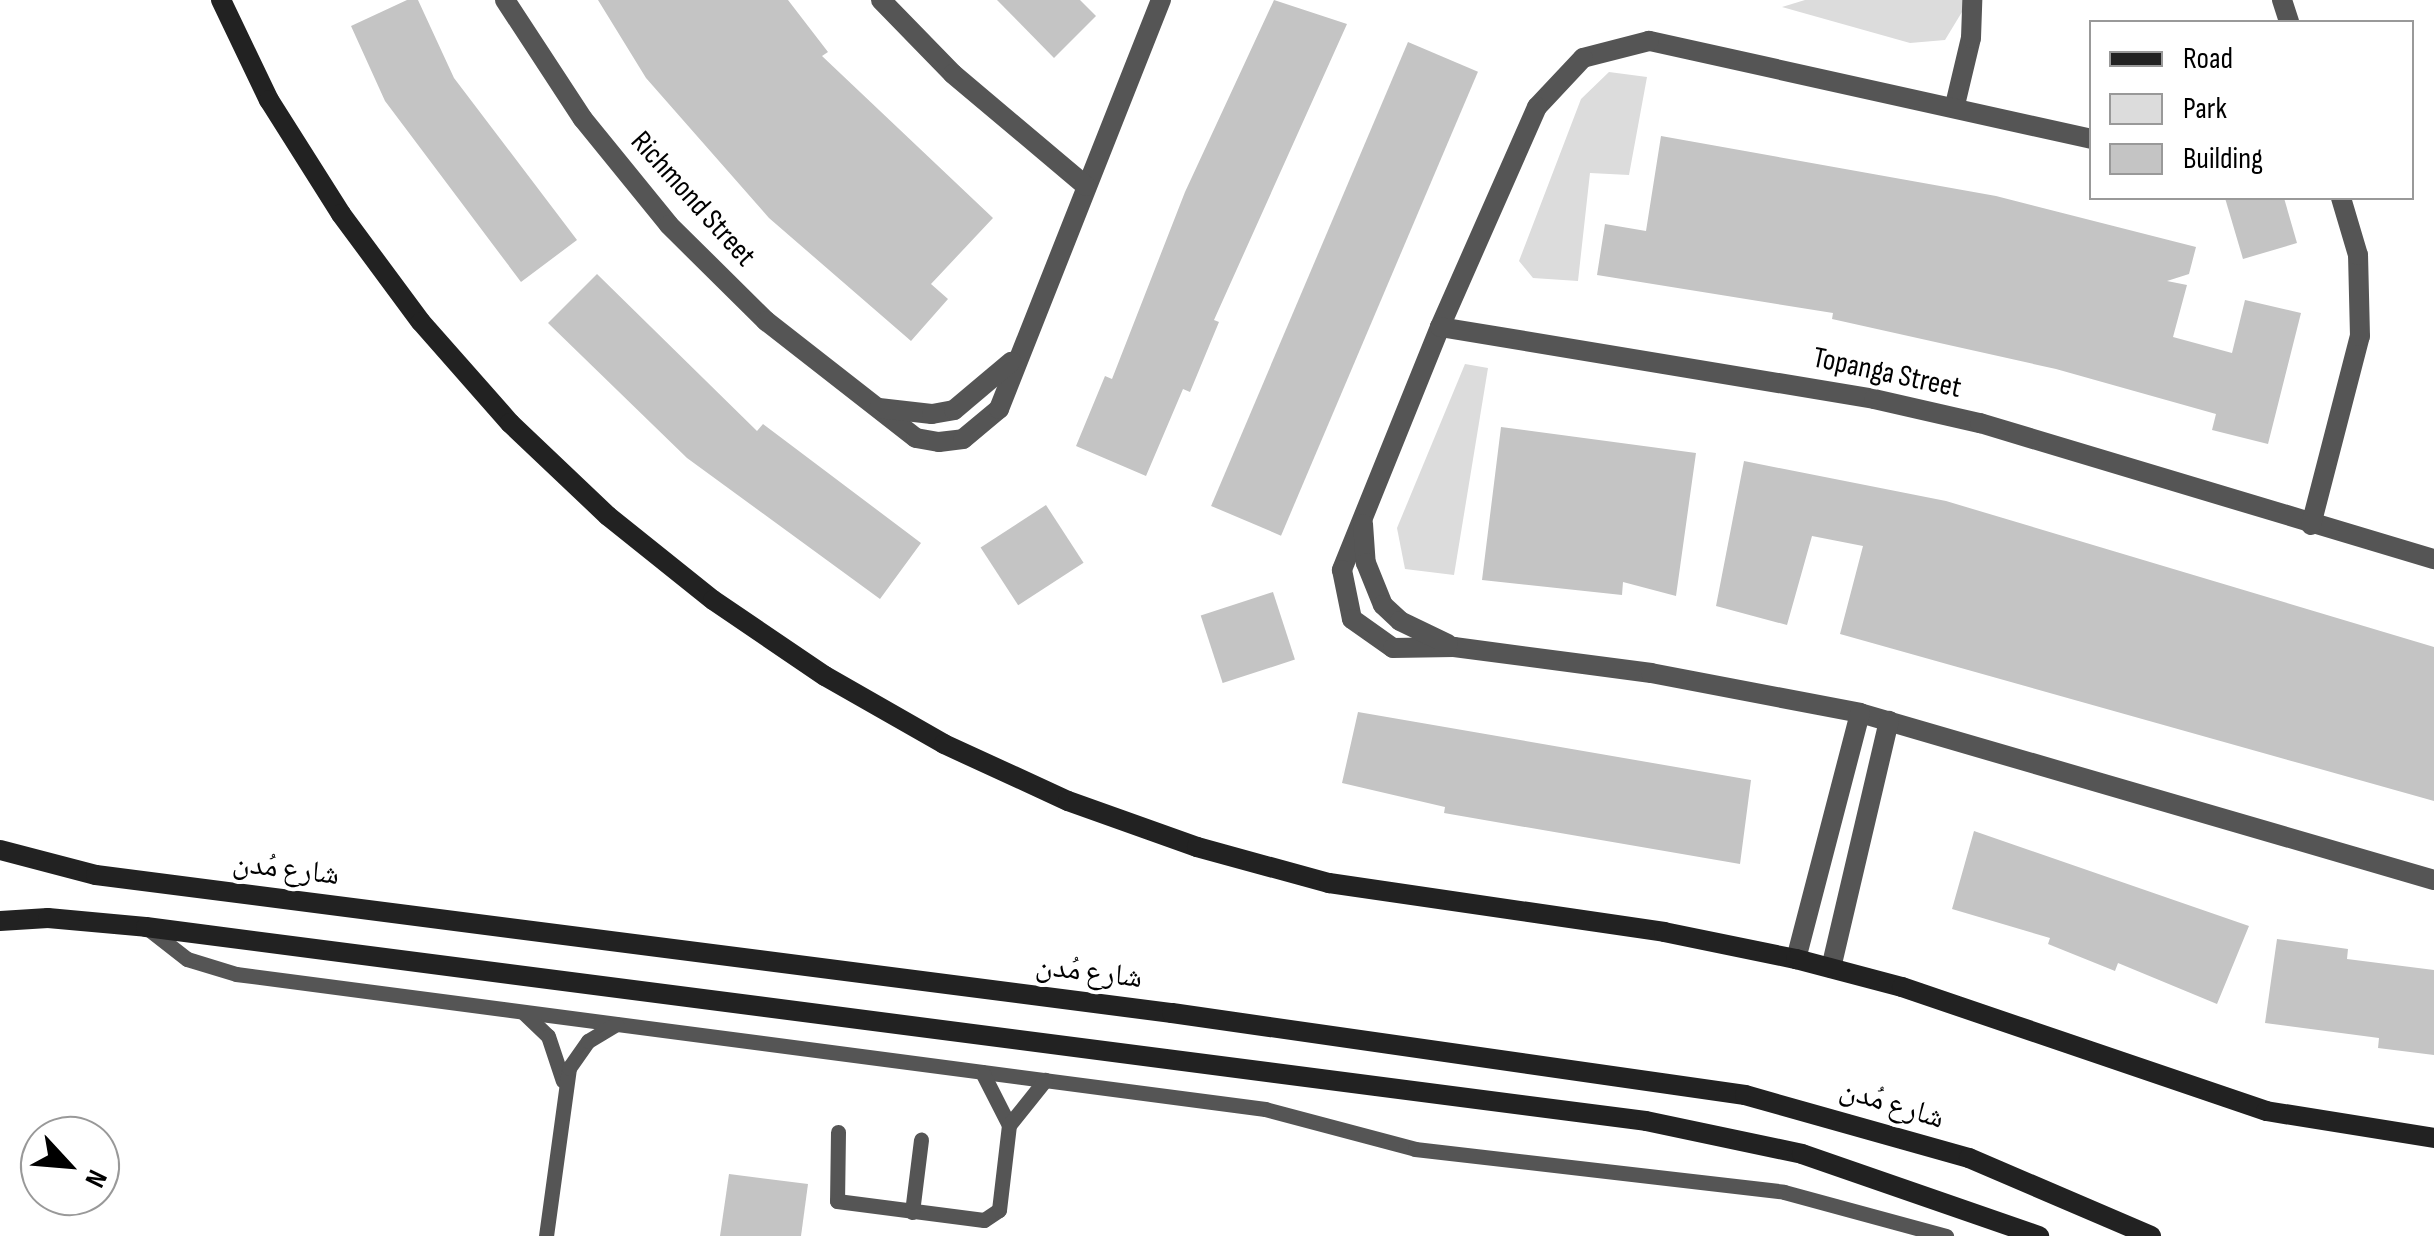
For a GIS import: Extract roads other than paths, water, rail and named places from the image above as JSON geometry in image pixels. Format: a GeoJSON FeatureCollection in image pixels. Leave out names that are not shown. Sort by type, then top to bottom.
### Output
{"type":"FeatureCollection","features":[{"type":"Feature","properties":{"kind":"street"},"geometry":{"type":"LineString","coordinates":[[222,0],[269,100],[341,214],[421,322],[498,409],[623,528],[713,600],[825,676],[980,760],[1197,847],[1329,883],[1664,932],[1796,959],[2266,1111],[2434,1138]]}},
{"type":"Feature","properties":{"kind":"street","name":"Richmond Street"},"geometry":{"type":"LineString","coordinates":[[505,0],[583,119],[669,225],[766,322],[916,438],[963,439],[999,409],[1161,0]]}},
{"type":"Feature","properties":{"kind":"street"},"geometry":{"type":"LineString","coordinates":[[881,0],[953,74],[1086,186]]}},
{"type":"Feature","properties":{"kind":"street"},"geometry":{"type":"LineString","coordinates":[[1955,105],[1971,38],[1972,0]]}},
{"type":"Feature","properties":{"kind":"street"},"geometry":{"type":"LineString","coordinates":[[2089,139],[1955,105],[1649,41],[1584,58],[1536,107],[1440,327],[1342,570],[1352,619],[1393,648],[1454,647],[1652,673],[1860,714],[2434,880]]}},
{"type":"Feature","properties":{"kind":"street"},"geometry":{"type":"LineString","coordinates":[[2311,525],[2360,336],[2358,256],[2342,200]]}},
{"type":"Feature","properties":{"kind":"street","name":"Topanga Street"},"geometry":{"type":"LineString","coordinates":[[1440,327],[1909,407],[2434,559]]}},
{"type":"Feature","properties":{"kind":"street","name":"Richmond Street"},"geometry":{"type":"LineString","coordinates":[[872,406],[910,414],[954,410],[991,384],[1022,349]]}},
{"type":"Feature","properties":{"kind":"street"},"geometry":{"type":"LineString","coordinates":[[1363,521],[1366,563],[1383,605],[1400,621],[1454,647]]}},
{"type":"Feature","properties":{"kind":"street"},"geometry":{"type":"LineString","coordinates":[[1796,959],[1860,714]]}},
{"type":"Feature","properties":{"kind":"street"},"geometry":{"type":"LineString","coordinates":[[1831,968],[1889,721]]}},
{"type":"Feature","properties":{"kind":"street","name":"شارع مُدن"},"geometry":{"type":"LineString","coordinates":[[0,850],[96,875],[1230,1021],[1745,1095],[1969,1158],[2151,1236]]}},
{"type":"Feature","properties":{"kind":"street"},"geometry":{"type":"LineString","coordinates":[[0,921],[48,918],[146,927],[1646,1121],[1802,1154],[2038,1236]]}},
{"type":"Feature","properties":{"kind":"lane"},"geometry":{"type":"LineString","coordinates":[[146,927],[210,969],[1294,1115],[1415,1149],[1784,1192],[1946,1236]]}},
{"type":"Feature","properties":{"kind":"lane"},"geometry":{"type":"LineString","coordinates":[[522,1012],[548,1036],[564,1090]]}},
{"type":"Feature","properties":{"kind":"lane"},"geometry":{"type":"LineString","coordinates":[[546,1236],[564,1090],[577,1053],[616,1024]]}},
{"type":"Feature","properties":{"kind":"lane"},"geometry":{"type":"LineString","coordinates":[[982,1072],[1009,1125]]}},
{"type":"Feature","properties":{"kind":"lane"},"geometry":{"type":"LineString","coordinates":[[838,1132],[837,1201],[993,1218],[1009,1125],[1044,1080]]}},
{"type":"Feature","properties":{"kind":"lane"},"geometry":{"type":"LineString","coordinates":[[912,1212],[920,1140]]}}]}
